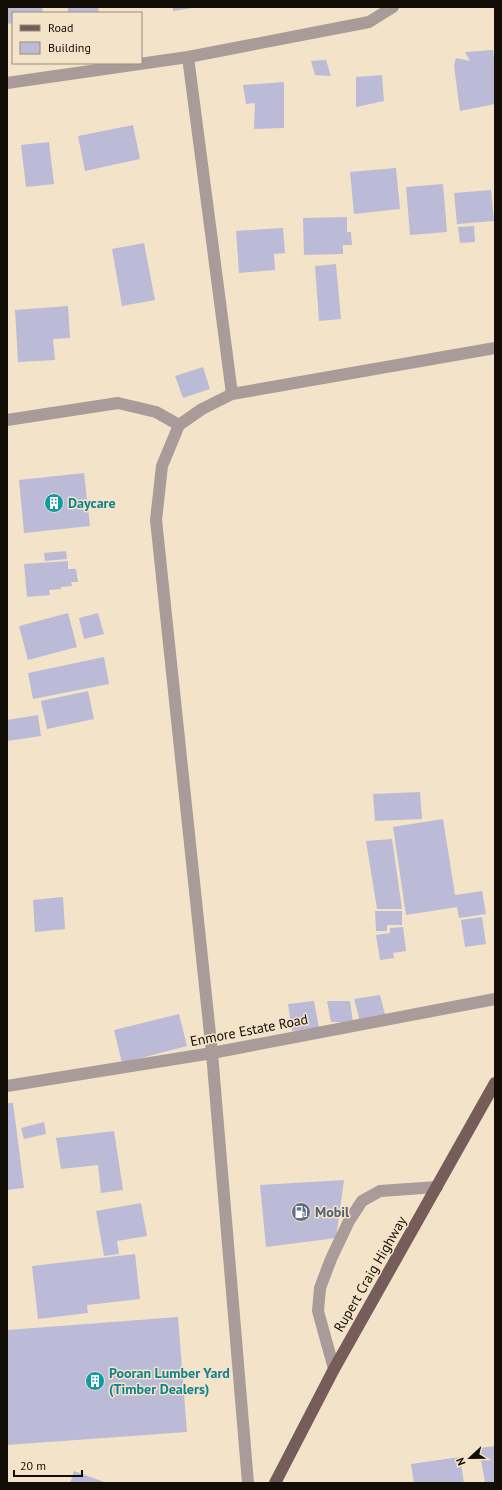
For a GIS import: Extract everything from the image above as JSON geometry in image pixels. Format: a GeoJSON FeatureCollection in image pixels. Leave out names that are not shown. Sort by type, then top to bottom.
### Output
{"type":"FeatureCollection","features":[{"type":"Feature","properties":{"kind":"main road","name":"Rupert Craig Highway"},"geometry":{"type":"LineString","coordinates":[[275,1483],[334,1369],[495,1083]]}},
{"type":"Feature","properties":{"kind":"street"},"geometry":{"type":"LineString","coordinates":[[142,63],[188,56],[369,22],[393,7]]}},
{"type":"Feature","properties":{"kind":"street"},"geometry":{"type":"LineString","coordinates":[[188,56],[232,394]]}},
{"type":"Feature","properties":{"kind":"street"},"geometry":{"type":"LineString","coordinates":[[7,83],[134,64]]}},
{"type":"Feature","properties":{"kind":"street"},"geometry":{"type":"LineString","coordinates":[[248,1483],[212,1053],[156,520],[162,466],[179,425],[202,409],[232,394],[495,348]]}},
{"type":"Feature","properties":{"kind":"street"},"geometry":{"type":"LineString","coordinates":[[7,420],[118,403],[156,412],[179,425]]}},
{"type":"Feature","properties":{"kind":"street","name":"Enmore Estate Road"},"geometry":{"type":"LineString","coordinates":[[7,1086],[212,1053],[495,999]]}},
{"type":"Feature","properties":{"kind":"street"},"geometry":{"type":"LineString","coordinates":[[334,1369],[318,1311],[320,1288],[331,1259],[349,1221],[362,1201],[380,1191],[437,1187]]}},
{"type":"Feature","properties":{"kind":"building"},"geometry":{"type":"Polygon","coordinates":[[[7,7],[42,7],[43,12],[12,12],[12,23],[7,24],[7,7]]]}},
{"type":"Feature","properties":{"kind":"building"},"geometry":{"type":"Polygon","coordinates":[[[68,7],[98,7],[99,12],[68,12],[68,7]]]}},
{"type":"Feature","properties":{"kind":"building"},"geometry":{"type":"Polygon","coordinates":[[[173,7],[192,7],[192,8],[173,11],[173,7]]]}},
{"type":"Feature","properties":{"kind":"building"},"geometry":{"type":"Polygon","coordinates":[[[493,50],[495,67],[495,104],[460,111],[454,66],[456,58],[470,61],[465,52],[493,50]]]}},
{"type":"Feature","properties":{"kind":"building"},"geometry":{"type":"Polygon","coordinates":[[[326,60],[331,76],[315,75],[311,61],[326,60]]]}},
{"type":"Feature","properties":{"kind":"building"},"geometry":{"type":"Polygon","coordinates":[[[382,75],[384,101],[356,107],[356,77],[382,75]]]}},
{"type":"Feature","properties":{"kind":"building"},"geometry":{"type":"Polygon","coordinates":[[[284,82],[284,128],[254,129],[255,103],[246,104],[243,85],[284,82]]]}},
{"type":"Feature","properties":{"kind":"building"},"geometry":{"type":"Polygon","coordinates":[[[133,125],[140,159],[85,171],[78,136],[133,125]]]}},
{"type":"Feature","properties":{"kind":"building"},"geometry":{"type":"Polygon","coordinates":[[[49,142],[54,184],[26,187],[21,145],[49,142]]]}},
{"type":"Feature","properties":{"kind":"building"},"geometry":{"type":"Polygon","coordinates":[[[396,168],[400,209],[354,214],[350,172],[396,168]]]}},
{"type":"Feature","properties":{"kind":"building"},"geometry":{"type":"Polygon","coordinates":[[[443,184],[447,232],[410,235],[406,187],[443,184]]]}},
{"type":"Feature","properties":{"kind":"building"},"geometry":{"type":"Polygon","coordinates":[[[491,190],[494,221],[457,224],[454,193],[491,190]]]}},
{"type":"Feature","properties":{"kind":"building"},"geometry":{"type":"Polygon","coordinates":[[[347,217],[347,232],[351,232],[352,245],[343,245],[343,254],[304,255],[303,218],[347,217]]]}},
{"type":"Feature","properties":{"kind":"building"},"geometry":{"type":"Polygon","coordinates":[[[474,226],[475,242],[460,243],[458,227],[474,226]]]}},
{"type":"Feature","properties":{"kind":"building"},"geometry":{"type":"Polygon","coordinates":[[[283,228],[285,253],[274,254],[275,270],[239,273],[236,231],[283,228]]]}},
{"type":"Feature","properties":{"kind":"building"},"geometry":{"type":"Polygon","coordinates":[[[144,243],[155,300],[122,306],[112,249],[144,243]]]}},
{"type":"Feature","properties":{"kind":"building"},"geometry":{"type":"Polygon","coordinates":[[[336,264],[341,319],[319,321],[315,266],[336,264]]]}},
{"type":"Feature","properties":{"kind":"building"},"geometry":{"type":"Polygon","coordinates":[[[68,306],[70,338],[53,339],[55,360],[18,362],[15,310],[68,306]]]}},
{"type":"Feature","properties":{"kind":"building"},"geometry":{"type":"Polygon","coordinates":[[[203,367],[210,389],[183,398],[175,376],[203,367]]]}},
{"type":"Feature","properties":{"kind":"building","name":"Daycare"},"geometry":{"type":"Polygon","coordinates":[[[84,473],[90,526],[24,533],[19,480],[84,473]]]}},
{"type":"Feature","properties":{"kind":"building"},"geometry":{"type":"Polygon","coordinates":[[[66,551],[67,559],[45,561],[44,553],[66,551]]]}},
{"type":"Feature","properties":{"kind":"building"},"geometry":{"type":"Polygon","coordinates":[[[68,561],[68,569],[76,569],[78,582],[71,582],[72,586],[49,590],[50,595],[27,597],[24,564],[68,561]]]}},
{"type":"Feature","properties":{"kind":"building"},"geometry":{"type":"Polygon","coordinates":[[[68,613],[77,647],[28,660],[19,626],[68,613]]]}},
{"type":"Feature","properties":{"kind":"building"},"geometry":{"type":"Polygon","coordinates":[[[98,613],[104,634],[84,639],[79,618],[98,613]]]}},
{"type":"Feature","properties":{"kind":"building"},"geometry":{"type":"Polygon","coordinates":[[[104,657],[109,684],[33,699],[28,673],[104,657]]]}},
{"type":"Feature","properties":{"kind":"building"},"geometry":{"type":"Polygon","coordinates":[[[88,691],[94,719],[47,729],[41,701],[88,691]]]}},
{"type":"Feature","properties":{"kind":"building"},"geometry":{"type":"Polygon","coordinates":[[[38,715],[41,736],[7,741],[7,720],[38,715]]]}},
{"type":"Feature","properties":{"kind":"building"},"geometry":{"type":"Polygon","coordinates":[[[420,792],[422,819],[375,821],[373,794],[420,792]]]}},
{"type":"Feature","properties":{"kind":"building"},"geometry":{"type":"Polygon","coordinates":[[[443,819],[455,895],[482,891],[486,914],[459,918],[457,907],[406,915],[393,827],[443,819]]]}},
{"type":"Feature","properties":{"kind":"building"},"geometry":{"type":"Polygon","coordinates":[[[392,839],[402,909],[377,909],[366,841],[392,839]]]}},
{"type":"Feature","properties":{"kind":"building"},"geometry":{"type":"Polygon","coordinates":[[[63,897],[65,929],[35,932],[33,900],[63,897]]]}},
{"type":"Feature","properties":{"kind":"building"},"geometry":{"type":"Polygon","coordinates":[[[375,911],[402,911],[402,925],[387,925],[387,931],[376,931],[375,911]]]}},
{"type":"Feature","properties":{"kind":"building"},"geometry":{"type":"Polygon","coordinates":[[[482,917],[486,944],[465,947],[461,920],[482,917]]]}},
{"type":"Feature","properties":{"kind":"building"},"geometry":{"type":"Polygon","coordinates":[[[403,927],[406,951],[393,953],[394,958],[380,960],[376,935],[390,933],[390,928],[403,927]]]}},
{"type":"Feature","properties":{"kind":"building"},"geometry":{"type":"Polygon","coordinates":[[[380,995],[386,1018],[360,1021],[354,999],[380,995]]]}},
{"type":"Feature","properties":{"kind":"building"},"geometry":{"type":"Polygon","coordinates":[[[314,1001],[319,1028],[292,1031],[288,1004],[314,1001]]]}},
{"type":"Feature","properties":{"kind":"building"},"geometry":{"type":"Polygon","coordinates":[[[327,1001],[350,1001],[353,1022],[331,1022],[327,1001]]]}},
{"type":"Feature","properties":{"kind":"building"},"geometry":{"type":"Polygon","coordinates":[[[179,1014],[187,1046],[122,1063],[114,1030],[179,1014]]]}},
{"type":"Feature","properties":{"kind":"building"},"geometry":{"type":"Polygon","coordinates":[[[7,1103],[13,1103],[24,1188],[7,1190],[7,1103]]]}},
{"type":"Feature","properties":{"kind":"building"},"geometry":{"type":"Polygon","coordinates":[[[44,1122],[46,1134],[24,1139],[21,1128],[44,1122]]]}},
{"type":"Feature","properties":{"kind":"building"},"geometry":{"type":"Polygon","coordinates":[[[114,1131],[123,1190],[101,1193],[98,1165],[61,1169],[56,1138],[114,1131]]]}},
{"type":"Feature","properties":{"kind":"building","name":"Mobil"},"geometry":{"type":"Polygon","coordinates":[[[344,1180],[336,1238],[266,1247],[260,1185],[344,1180]]]}},
{"type":"Feature","properties":{"kind":"building"},"geometry":{"type":"Polygon","coordinates":[[[141,1203],[147,1236],[117,1241],[119,1254],[104,1256],[96,1211],[141,1203]]]}},
{"type":"Feature","properties":{"kind":"building"},"geometry":{"type":"Polygon","coordinates":[[[135,1254],[140,1299],[87,1305],[88,1313],[38,1319],[32,1266],[135,1254]]]}},
{"type":"Feature","properties":{"kind":"building","name":"Pooran Lumber Yard (Timber Dealers)"},"geometry":{"type":"Polygon","coordinates":[[[178,1317],[187,1432],[7,1445],[7,1330],[178,1317]]]}},
{"type":"Feature","properties":{"kind":"building"},"geometry":{"type":"Polygon","coordinates":[[[495,1446],[495,1483],[485,1483],[479,1448],[495,1446]]]}},
{"type":"Feature","properties":{"kind":"building"},"geometry":{"type":"Polygon","coordinates":[[[460,1457],[464,1483],[414,1483],[411,1464],[460,1457]]]}},
{"type":"Feature","properties":{"kind":"building"},"geometry":{"type":"Polygon","coordinates":[[[74,1471],[107,1483],[70,1483],[74,1471]]]}},
{"type":"Feature","properties":{"kind":"place","name":"Daycare"},"geometry":{"type":"Point","coordinates":[54,503]}},
{"type":"Feature","properties":{"kind":"place","name":"Mobil"},"geometry":{"type":"Point","coordinates":[301,1212]}},
{"type":"Feature","properties":{"kind":"place","name":"Pooran Lumber Yard (Timber Dealers)"},"geometry":{"type":"Point","coordinates":[95,1381]}}]}
